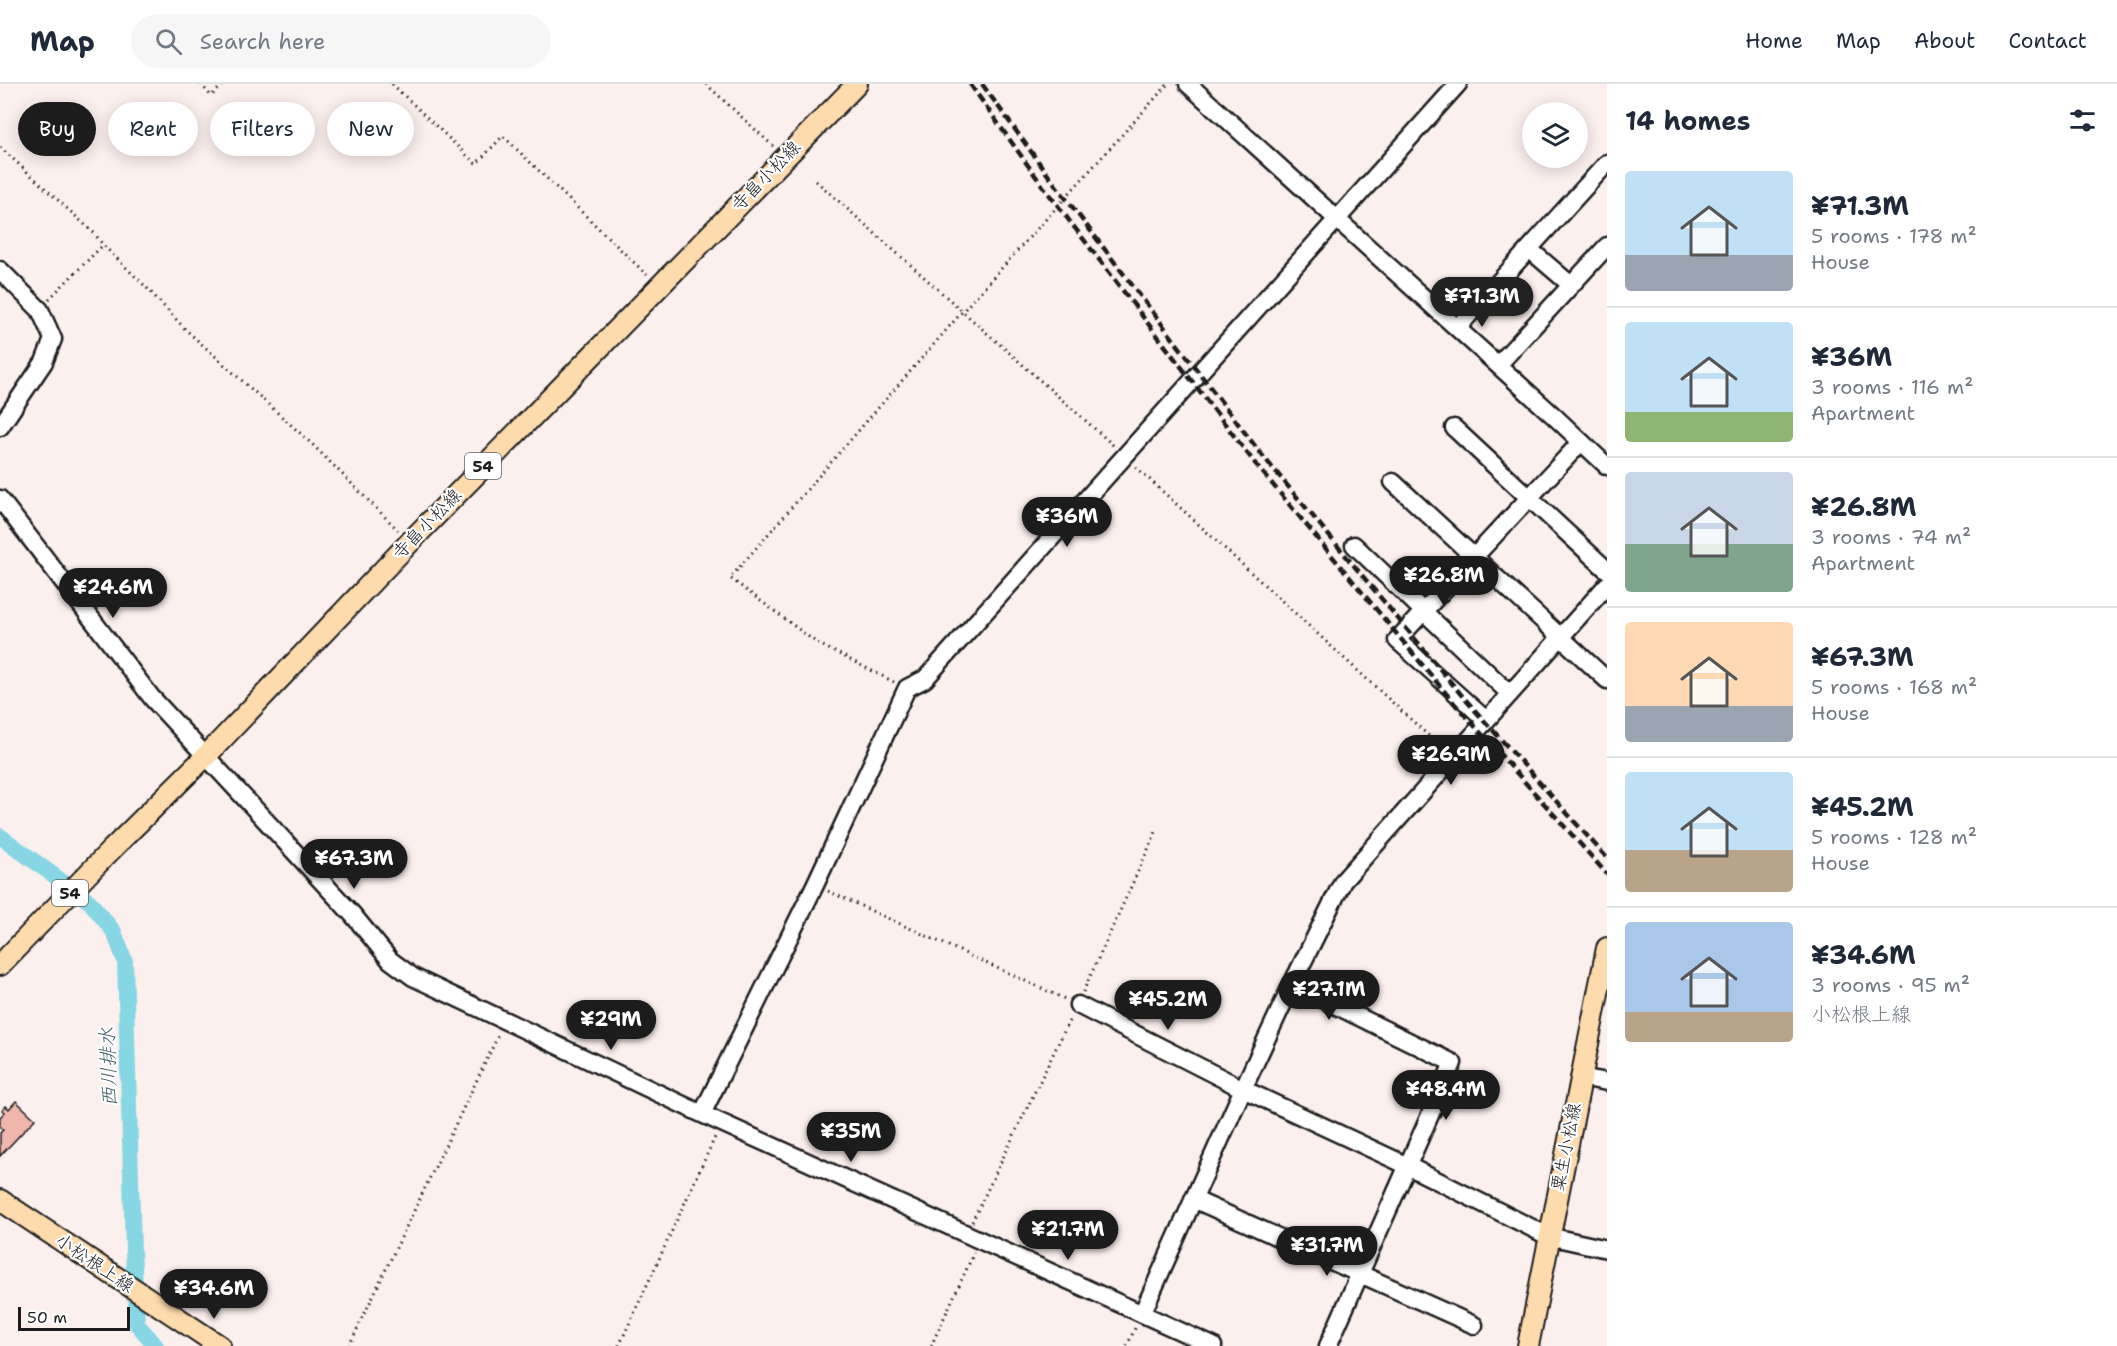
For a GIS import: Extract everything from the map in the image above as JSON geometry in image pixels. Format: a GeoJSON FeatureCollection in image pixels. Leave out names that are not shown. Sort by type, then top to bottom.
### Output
{"type":"FeatureCollection","features":[{"type":"Feature","properties":{"kind":"main road","name":"寺畠小松線"},"geometry":{"type":"LineString","coordinates":[[0,965],[206,756],[658,286],[857,84]]}},
{"type":"Feature","properties":{"kind":"main road","name":"粟生小松線"},"geometry":{"type":"LineString","coordinates":[[1528,1346],[1580,1077],[1606,959]]}},
{"type":"Feature","properties":{"kind":"main road","name":"小松根上線"},"geometry":{"type":"LineString","coordinates":[[0,1200],[220,1346]]}},
{"type":"Feature","properties":{"kind":"street"},"geometry":{"type":"LineString","coordinates":[[1188,84],[1607,466]]}},
{"type":"Feature","properties":{"kind":"street"},"geometry":{"type":"LineString","coordinates":[[702,1114],[815,885],[907,688],[925,679],[1458,84]]}},
{"type":"Feature","properties":{"kind":"street"},"geometry":{"type":"LineString","coordinates":[[1457,328],[1607,164]]}},
{"type":"Feature","properties":{"kind":"street"},"geometry":{"type":"LineString","coordinates":[[1498,365],[1607,246]]}},
{"type":"Feature","properties":{"kind":"street"},"geometry":{"type":"LineString","coordinates":[[1529,249],[1571,285]]}},
{"type":"Feature","properties":{"kind":"street"},"geometry":{"type":"LineString","coordinates":[[0,270],[40,310],[53,339],[44,362],[0,427]]}},
{"type":"Feature","properties":{"kind":"street"},"geometry":{"type":"LineString","coordinates":[[1454,428],[1607,570]]}},
{"type":"Feature","properties":{"kind":"street"},"geometry":{"type":"LineString","coordinates":[[1486,720],[1397,640],[1581,442]]}},
{"type":"Feature","properties":{"kind":"street"},"geometry":{"type":"LineString","coordinates":[[1393,482],[1607,680]]}},
{"type":"Feature","properties":{"kind":"street"},"geometry":{"type":"LineString","coordinates":[[0,499],[152,698],[353,915],[390,960],[413,977],[702,1114],[1213,1346]]}},
{"type":"Feature","properties":{"kind":"street"},"geometry":{"type":"LineString","coordinates":[[1354,545],[1510,694]]}},
{"type":"Feature","properties":{"kind":"street"},"geometry":{"type":"LineString","coordinates":[[1142,1314],[1243,1089],[1343,881],[1607,585]]}},
{"type":"Feature","properties":{"kind":"street"},"geometry":{"type":"LineString","coordinates":[[1292,984],[1453,1063],[1328,1346]]}},
{"type":"Feature","properties":{"kind":"street"},"geometry":{"type":"LineString","coordinates":[[1078,1005],[1243,1089],[1408,1166],[1548,1236],[1607,1249]]}},
{"type":"Feature","properties":{"kind":"street"},"geometry":{"type":"LineString","coordinates":[[1580,1077],[1607,1082]]}},
{"type":"Feature","properties":{"kind":"street"},"geometry":{"type":"LineString","coordinates":[[1193,1199],[1474,1325]]}},
{"type":"Feature","properties":{"kind":"path"},"geometry":{"type":"LineString","coordinates":[[201,84],[211,96],[224,84]]}},
{"type":"Feature","properties":{"kind":"path"},"geometry":{"type":"LineString","coordinates":[[392,84],[476,164],[503,136],[658,286]]}},
{"type":"Feature","properties":{"kind":"path"},"geometry":{"type":"LineString","coordinates":[[705,84],[785,156]]}},
{"type":"Feature","properties":{"kind":"path"},"geometry":{"type":"LineString","coordinates":[[907,688],[817,643],[730,578],[962,312],[1168,84]]}},
{"type":"Feature","properties":{"kind":"path"},"geometry":{"type":"LineString","coordinates":[[0,147],[95,234],[185,329],[312,444],[410,542]]}},
{"type":"Feature","properties":{"kind":"path"},"geometry":{"type":"LineString","coordinates":[[40,310],[103,245]]}},
{"type":"Feature","properties":{"kind":"path"},"geometry":{"type":"LineString","coordinates":[[931,1346],[973,1237],[1156,832]]}},
{"type":"Feature","properties":{"kind":"path"},"geometry":{"type":"LineString","coordinates":[[815,885],[1078,1005]]}},
{"type":"Feature","properties":{"kind":"path"},"geometry":{"type":"LineString","coordinates":[[349,1346],[505,1020]]}},
{"type":"Feature","properties":{"kind":"path"},"geometry":{"type":"LineString","coordinates":[[619,1346],[722,1123]]}},
{"type":"Feature","properties":{"kind":"path"},"geometry":{"type":"LineString","coordinates":[[1127,1346],[1142,1314]]}},
{"type":"Feature","properties":{"kind":"building"},"geometry":{"type":"Polygon","coordinates":[[[16,1101],[35,1119],[0,1156],[0,1133],[3,1130],[0,1128],[0,1117],[5,1112],[2,1110],[6,1106],[9,1109],[16,1101]]]}},
{"type":"Feature","properties":{"kind":"waterway","name":"西川排水"},"geometry":{"type":"LineString","coordinates":[[0,836],[90,902],[114,932],[125,961],[137,1324],[156,1346]]}},
{"type":"Feature","properties":{"kind":"railway"},"geometry":{"type":"LineString","coordinates":[[970,84],[1042,185],[1254,462],[1454,703],[1607,874]]}},
{"type":"Feature","properties":{"kind":"railway"},"geometry":{"type":"LineString","coordinates":[[982,84],[1051,179],[1262,455],[1464,698],[1607,858]]}}]}
